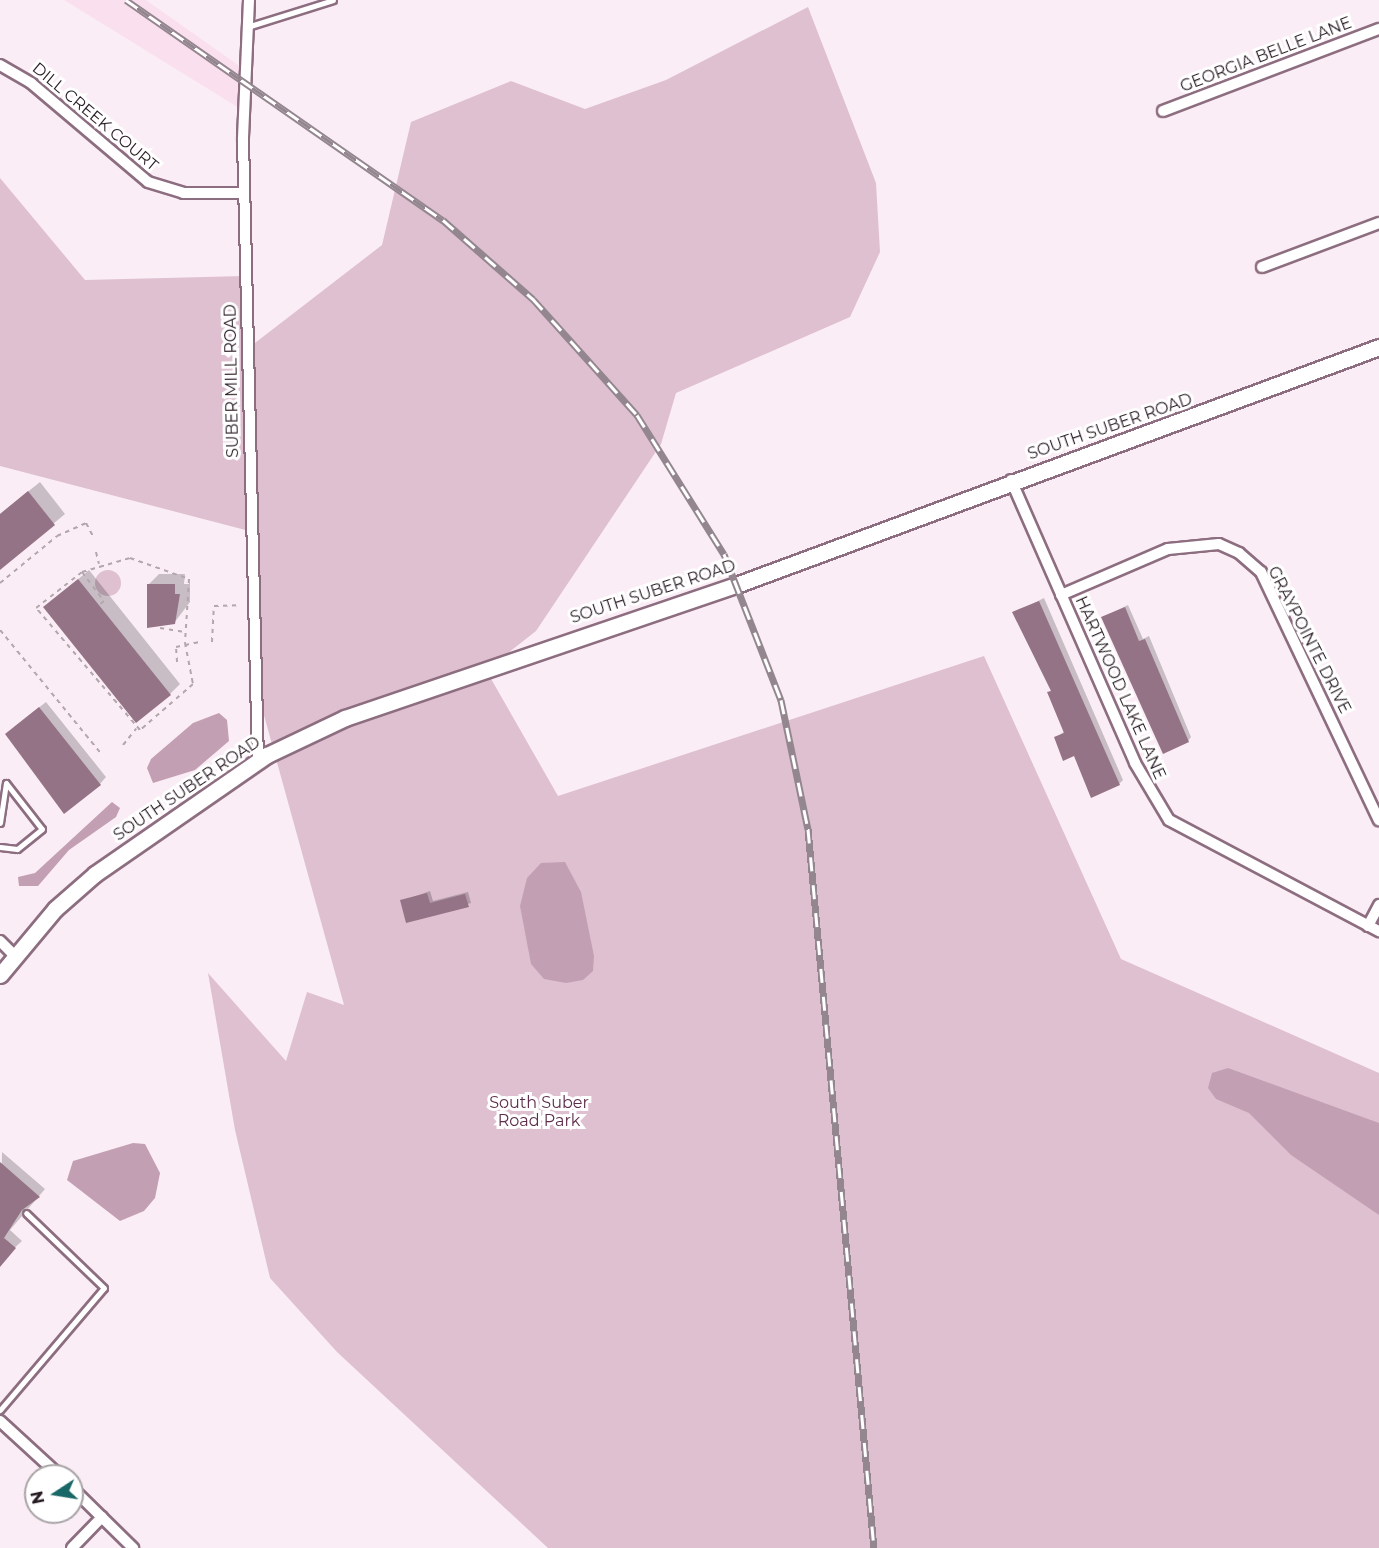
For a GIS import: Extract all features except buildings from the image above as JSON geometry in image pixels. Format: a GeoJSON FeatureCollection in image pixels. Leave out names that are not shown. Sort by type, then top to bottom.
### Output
{"type":"FeatureCollection","features":[{"type":"Feature","properties":{"kind":"street","name":"SUBER MILL ROAD"},"geometry":{"type":"LineString","coordinates":[[249,0],[243,193],[258,761]]}},
{"type":"Feature","properties":{"kind":"street","name":"GEORGIA BELLE LANE"},"geometry":{"type":"LineString","coordinates":[[1163,111],[1379,29]]}},
{"type":"Feature","properties":{"kind":"street","name":"DILL CREEK COURT"},"geometry":{"type":"LineString","coordinates":[[0,65],[32,83],[148,182],[183,193],[243,193]]}},
{"type":"Feature","properties":{"kind":"street"},"geometry":{"type":"LineString","coordinates":[[1262,267],[1379,223]]}},
{"type":"Feature","properties":{"kind":"street","name":"SOUTH SUBER ROAD"},"geometry":{"type":"LineString","coordinates":[[0,975],[55,909],[95,873],[258,761],[414,691],[736,585],[1011,480],[1160,431],[1379,346]]}},
{"type":"Feature","properties":{"kind":"street","name":"HARTWOOD LAKE LANE"},"geometry":{"type":"LineString","coordinates":[[1011,480],[1135,763],[1169,819],[1379,931]]}},
{"type":"Feature","properties":{"kind":"street","name":"GRAYPOINTE DRIVE"},"geometry":{"type":"LineString","coordinates":[[1061,595],[1168,549],[1219,544],[1239,553],[1261,572],[1379,820]]}},
{"type":"Feature","properties":{"kind":"street"},"geometry":{"type":"LineString","coordinates":[[1368,926],[1379,905]]}},
{"type":"Feature","properties":{"kind":"street"},"geometry":{"type":"LineString","coordinates":[[0,941],[15,956]]}},
{"type":"Feature","properties":{"kind":"street"},"geometry":{"type":"LineString","coordinates":[[0,1421],[47,1464]]}},
{"type":"Feature","properties":{"kind":"street"},"geometry":{"type":"LineString","coordinates":[[84,1500],[133,1548]]}},
{"type":"Feature","properties":{"kind":"street"},"geometry":{"type":"LineString","coordinates":[[72,1548],[102,1517]]}},
{"type":"Feature","properties":{"kind":"lane"},"geometry":{"type":"LineString","coordinates":[[248,27],[333,0]]}},
{"type":"Feature","properties":{"kind":"lane"},"geometry":{"type":"LineString","coordinates":[[0,823],[6,783],[42,829],[17,849],[0,847]]}},
{"type":"Feature","properties":{"kind":"lane"},"geometry":{"type":"LineString","coordinates":[[0,1410],[104,1288],[26,1213]]}},
{"type":"Feature","properties":{"kind":"path"},"geometry":{"type":"LineString","coordinates":[[0,583],[57,536],[87,523],[93,536]]}},
{"type":"Feature","properties":{"kind":"path"},"geometry":{"type":"LineString","coordinates":[[96,552],[99,564]]}},
{"type":"Feature","properties":{"kind":"path"},"geometry":{"type":"LineString","coordinates":[[123,745],[135,729],[147,726],[193,684],[185,643],[188,576],[130,558],[99,564],[82,572],[36,608],[135,729]]}},
{"type":"Feature","properties":{"kind":"path"},"geometry":{"type":"LineString","coordinates":[[82,572],[104,601],[99,605]]}},
{"type":"Feature","properties":{"kind":"path"},"geometry":{"type":"LineString","coordinates":[[213,642],[214,606],[238,605]]}},
{"type":"Feature","properties":{"kind":"path"},"geometry":{"type":"LineString","coordinates":[[160,628],[185,632]]}},
{"type":"Feature","properties":{"kind":"path"},"geometry":{"type":"LineString","coordinates":[[0,630],[100,752]]}},
{"type":"Feature","properties":{"kind":"path"},"geometry":{"type":"LineString","coordinates":[[177,662],[176,647],[185,643],[199,642]]}},
{"type":"Feature","properties":{"kind":"shaded area"},"geometry":{"type":"Polygon","coordinates":[[[64,0],[146,0],[241,67],[239,108],[64,0]]]}},
{"type":"Feature","properties":{"kind":"shaded area"},"geometry":{"type":"Polygon","coordinates":[[[219,713],[227,720],[229,741],[195,770],[153,783],[147,768],[151,759],[193,723],[219,713]]]}},
{"type":"Feature","properties":{"kind":"shaded area"},"geometry":{"type":"Polygon","coordinates":[[[112,802],[120,808],[116,817],[69,850],[38,886],[19,886],[18,877],[35,873],[112,802]]]}},
{"type":"Feature","properties":{"kind":"shaded area"},"geometry":{"type":"Polygon","coordinates":[[[565,862],[581,892],[594,956],[593,971],[583,980],[566,983],[544,979],[531,964],[520,906],[527,878],[541,863],[565,862]]]}},
{"type":"Feature","properties":{"kind":"shaded area"},"geometry":{"type":"Polygon","coordinates":[[[1228,1068],[1379,1123],[1379,1215],[1291,1155],[1249,1113],[1216,1099],[1208,1088],[1212,1073],[1228,1068]]]}},
{"type":"Feature","properties":{"kind":"shaded area"},"geometry":{"type":"Polygon","coordinates":[[[133,1143],[145,1144],[160,1173],[155,1198],[144,1211],[120,1221],[67,1180],[73,1161],[133,1143]]]}},
{"type":"Feature","properties":{"kind":"green space","name":"South Suber Road Park"},"geometry":{"type":"Polygon","coordinates":[[[808,7],[876,183],[880,252],[850,317],[676,393],[661,444],[536,631],[489,668],[490,677],[558,796],[984,656],[1121,959],[1379,1073],[1379,1548],[548,1548],[337,1352],[270,1278],[235,1130],[208,973],[286,1061],[307,992],[344,1005],[262,708],[257,533],[0,466],[0,178],[85,280],[245,276],[251,346],[382,245],[411,122],[511,81],[585,109],[666,80],[808,7]]]}},
{"type":"Feature","properties":{"kind":"green space"},"geometry":{"type":"Polygon","coordinates":[[[108,570],[117,574],[121,583],[117,592],[108,596],[99,592],[95,583],[99,574],[108,570]]]}},
{"type":"Feature","properties":{"kind":"railway"},"geometry":{"type":"LineString","coordinates":[[126,0],[443,220],[533,299],[637,415],[724,554],[781,700],[808,829],[874,1548]]}}]}
